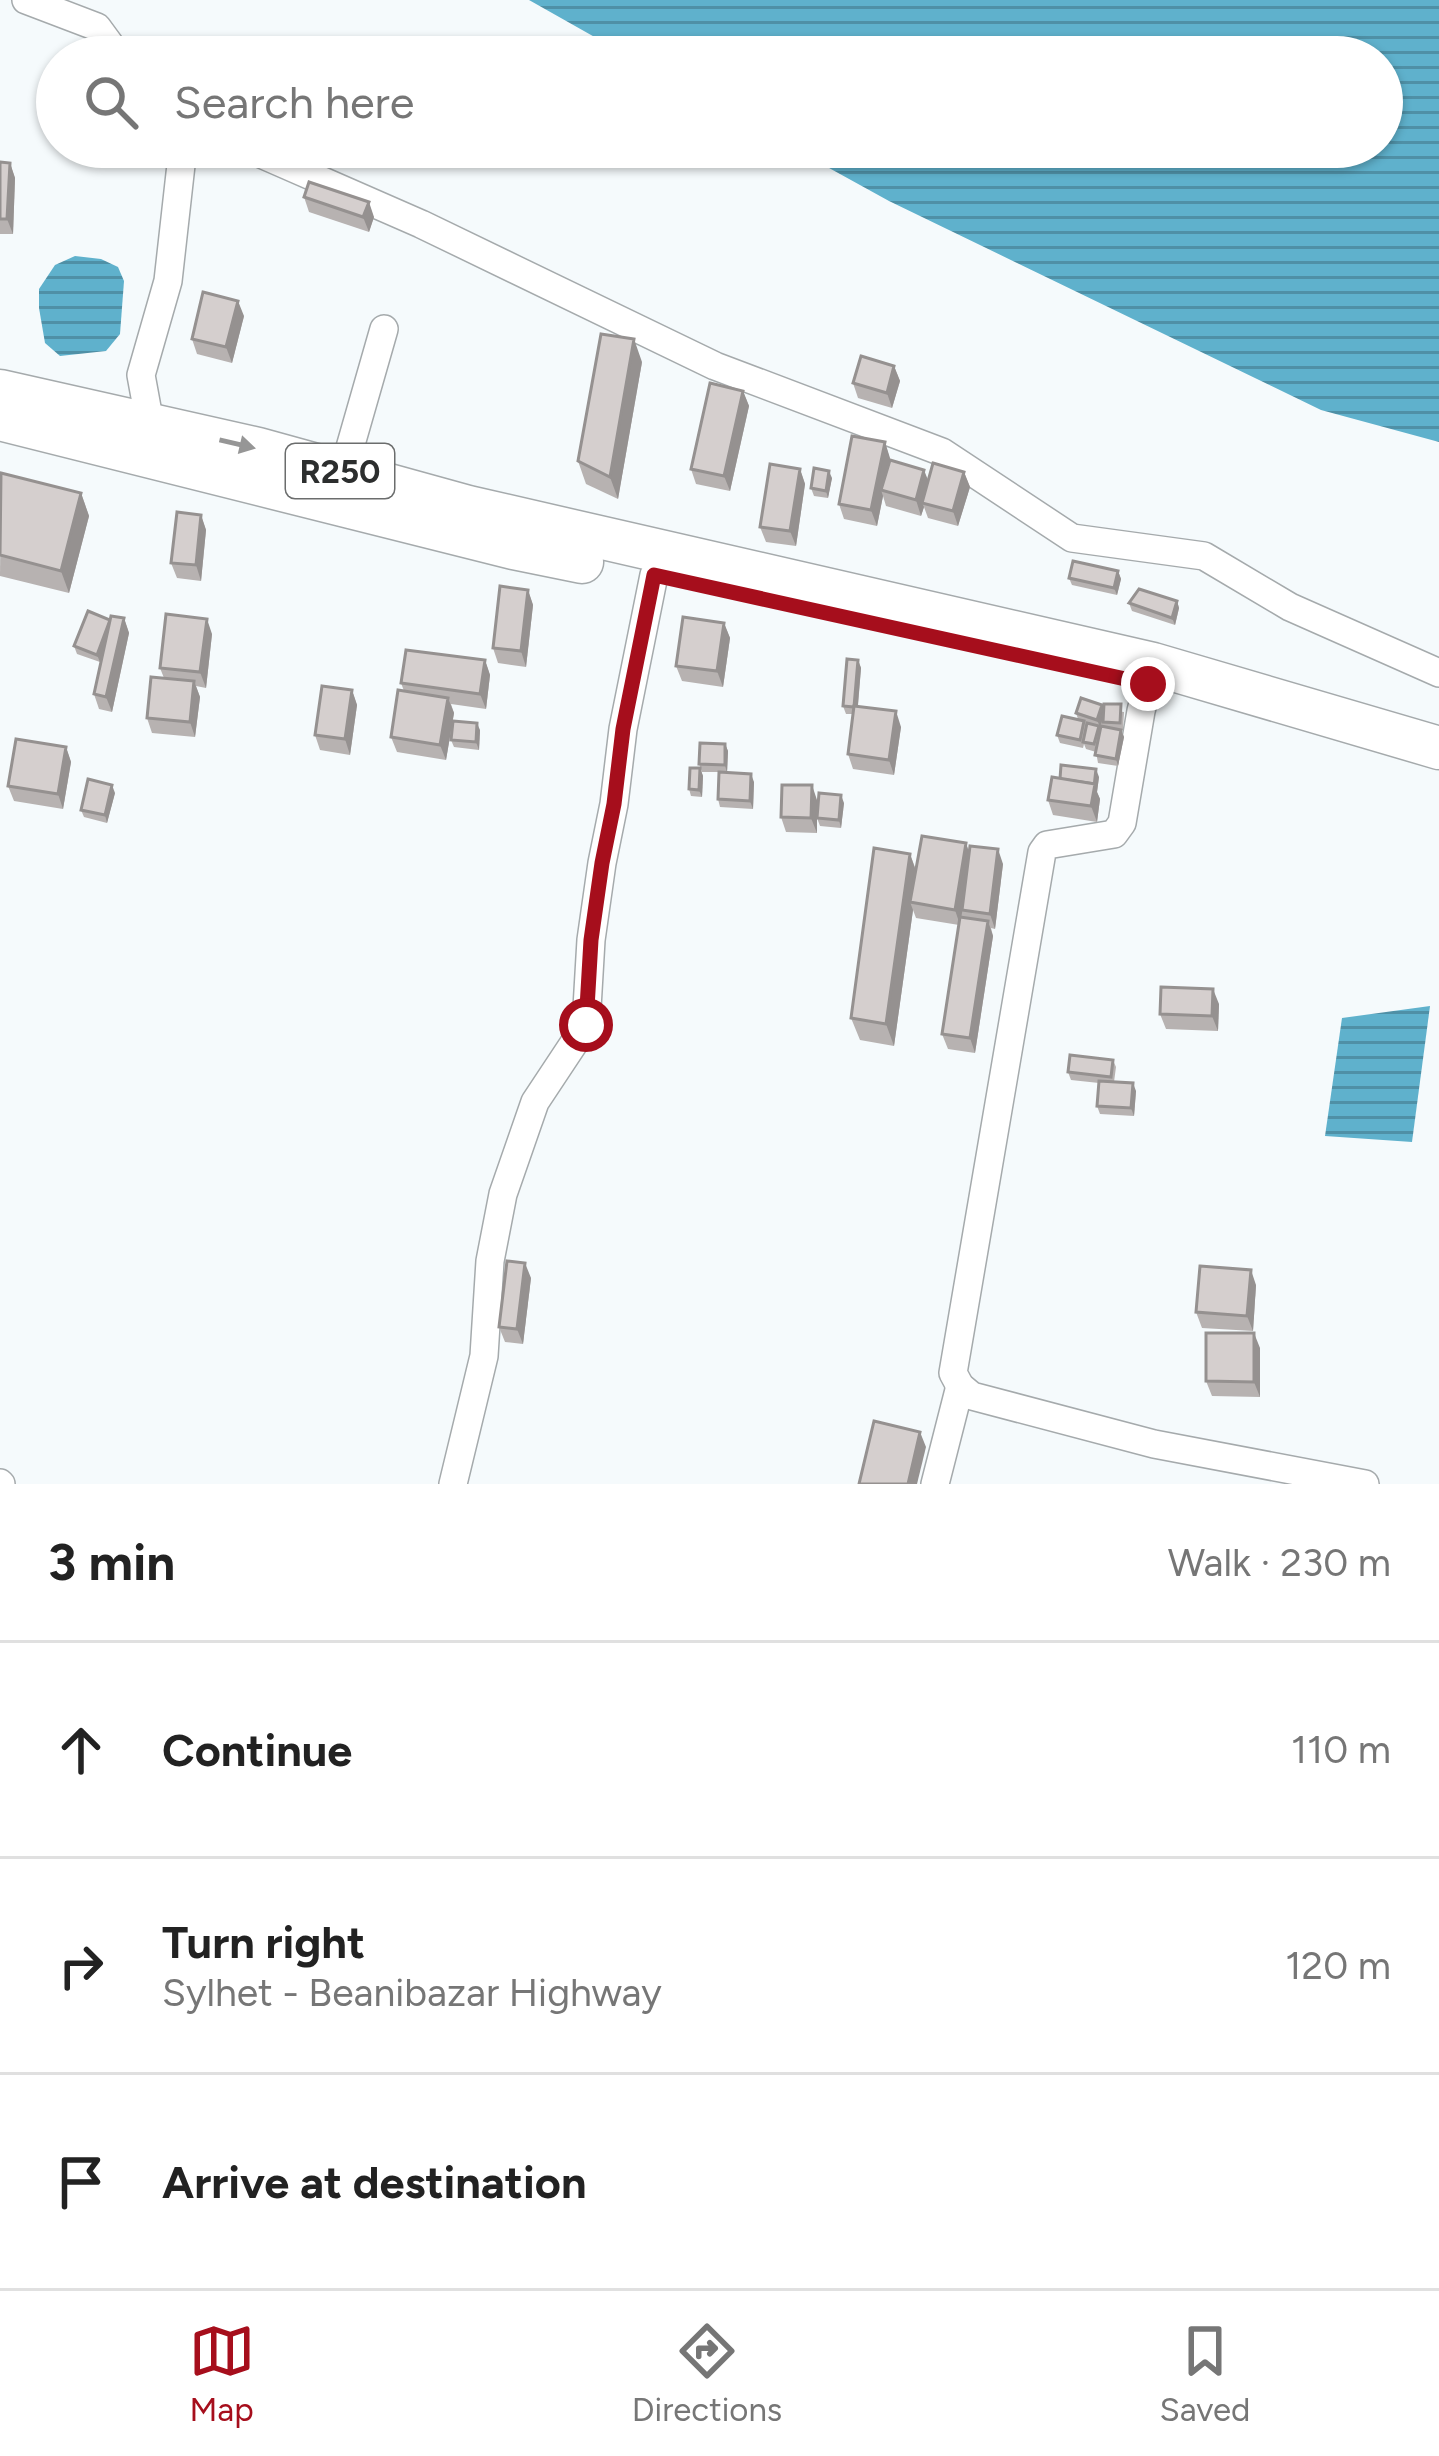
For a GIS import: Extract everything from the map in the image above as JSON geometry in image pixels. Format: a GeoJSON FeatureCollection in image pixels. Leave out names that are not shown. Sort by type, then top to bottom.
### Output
{"type":"FeatureCollection","features":[{"type":"Feature","properties":{"kind":"main road","name":"R250"},"geometry":{"type":"LineString","coordinates":[[0,391],[258,448],[468,508],[1153,664],[1439,748]]}},
{"type":"Feature","properties":{"kind":"main road","name":"R250"},"geometry":{"type":"LineString","coordinates":[[0,419],[513,548],[1148,684],[1439,770]]}},
{"type":"Feature","properties":{"kind":"street"},"geometry":{"type":"LineString","coordinates":[[26,0],[97,27],[103,36]]}},
{"type":"Feature","properties":{"kind":"street"},"geometry":{"type":"LineString","coordinates":[[149,424],[141,375],[168,281],[181,168]]}},
{"type":"Feature","properties":{"kind":"street"},"geometry":{"type":"LineString","coordinates":[[293,168],[421,224],[715,366],[942,452],[1072,538],[1204,556],[1290,607],[1439,673]]}},
{"type":"Feature","properties":{"kind":"street"},"geometry":{"type":"LineString","coordinates":[[343,472],[384,329]]}},
{"type":"Feature","properties":{"kind":"street"},"geometry":{"type":"LineString","coordinates":[[453,1484],[484,1356],[490,1261],[503,1194],[535,1102],[586,1025],[602,863],[654,575]]}},
{"type":"Feature","properties":{"kind":"street"},"geometry":{"type":"LineString","coordinates":[[1148,684],[1122,824],[1114,834],[1047,845],[1042,852],[953,1373],[972,1396],[1154,1444],[1365,1484]]}},
{"type":"Feature","properties":{"kind":"street"},"geometry":{"type":"LineString","coordinates":[[935,1484],[960,1386]]}},
{"type":"Feature","properties":{"kind":"water"},"geometry":{"type":"Polygon","coordinates":[[[529,0],[1439,0],[1439,442],[1321,410],[829,168],[1403,168],[1403,36],[593,36],[529,0]]]}},
{"type":"Feature","properties":{"kind":"water"},"geometry":{"type":"Polygon","coordinates":[[[75,256],[118,267],[124,281],[120,334],[106,351],[60,356],[45,343],[39,289],[55,265],[75,256]]]}},
{"type":"Feature","properties":{"kind":"water"},"geometry":{"type":"Polygon","coordinates":[[[1430,1006],[1412,1142],[1325,1136],[1342,1018],[1430,1006]]]}},
{"type":"Feature","properties":{"kind":"building"},"geometry":{"type":"Polygon","coordinates":[[[0,162],[10,163],[7,219],[0,219],[0,162]]]}},
{"type":"Feature","properties":{"kind":"building"},"geometry":{"type":"Polygon","coordinates":[[[309,182],[369,202],[363,217],[304,197],[309,182]]]}},
{"type":"Feature","properties":{"kind":"building"},"geometry":{"type":"Polygon","coordinates":[[[203,292],[238,301],[226,347],[192,339],[203,292]]]}},
{"type":"Feature","properties":{"kind":"building"},"geometry":{"type":"Polygon","coordinates":[[[601,334],[634,339],[610,477],[578,461],[601,334]]]}},
{"type":"Feature","properties":{"kind":"building"},"geometry":{"type":"Polygon","coordinates":[[[861,356],[894,366],[887,393],[853,383],[861,356]]]}},
{"type":"Feature","properties":{"kind":"building"},"geometry":{"type":"Polygon","coordinates":[[[710,383],[743,391],[724,476],[691,469],[710,383]]]}},
{"type":"Feature","properties":{"kind":"building"},"geometry":{"type":"Polygon","coordinates":[[[852,436],[885,442],[871,510],[839,504],[852,436]]]}},
{"type":"Feature","properties":{"kind":"building"},"geometry":{"type":"Polygon","coordinates":[[[890,460],[924,470],[916,500],[881,490],[890,460]]]}},
{"type":"Feature","properties":{"kind":"building"},"geometry":{"type":"Polygon","coordinates":[[[933,463],[964,472],[953,511],[922,503],[933,463]]]}},
{"type":"Feature","properties":{"kind":"building"},"geometry":{"type":"Polygon","coordinates":[[[770,464],[800,469],[790,531],[760,527],[770,464]]]}},
{"type":"Feature","properties":{"kind":"building"},"geometry":{"type":"Polygon","coordinates":[[[814,468],[829,471],[826,491],[811,488],[814,468]]]}},
{"type":"Feature","properties":{"kind":"building"},"geometry":{"type":"Polygon","coordinates":[[[1,473],[81,493],[61,571],[0,555],[1,473]]]}},
{"type":"Feature","properties":{"kind":"building"},"geometry":{"type":"Polygon","coordinates":[[[177,512],[201,515],[196,565],[171,563],[177,512]]]}},
{"type":"Feature","properties":{"kind":"building"},"geometry":{"type":"Polygon","coordinates":[[[1073,561],[1118,571],[1114,588],[1069,578],[1073,561]]]}},
{"type":"Feature","properties":{"kind":"building"},"geometry":{"type":"Polygon","coordinates":[[[500,586],[528,590],[521,651],[493,648],[500,586]]]}},
{"type":"Feature","properties":{"kind":"building"},"geometry":{"type":"Polygon","coordinates":[[[1139,589],[1177,601],[1172,618],[1129,603],[1139,589]]]}},
{"type":"Feature","properties":{"kind":"building"},"geometry":{"type":"Polygon","coordinates":[[[88,611],[110,620],[97,655],[74,646],[88,611]]]}},
{"type":"Feature","properties":{"kind":"building"},"geometry":{"type":"Polygon","coordinates":[[[166,614],[207,619],[200,672],[160,668],[166,614]]]}},
{"type":"Feature","properties":{"kind":"building"},"geometry":{"type":"Polygon","coordinates":[[[111,616],[124,618],[106,697],[94,694],[111,616]]]}},
{"type":"Feature","properties":{"kind":"building"},"geometry":{"type":"Polygon","coordinates":[[[683,617],[724,623],[717,671],[676,666],[683,617]]]}},
{"type":"Feature","properties":{"kind":"building"},"geometry":{"type":"Polygon","coordinates":[[[406,650],[485,660],[480,694],[401,683],[406,650]]]}},
{"type":"Feature","properties":{"kind":"building"},"geometry":{"type":"Polygon","coordinates":[[[847,659],[858,660],[854,707],[843,706],[847,659]]]}},
{"type":"Feature","properties":{"kind":"building"},"geometry":{"type":"Polygon","coordinates":[[[151,677],[194,681],[190,722],[147,718],[151,677]]]}},
{"type":"Feature","properties":{"kind":"building"},"geometry":{"type":"Polygon","coordinates":[[[322,686],[352,690],[345,739],[315,735],[322,686]]]}},
{"type":"Feature","properties":{"kind":"building"},"geometry":{"type":"Polygon","coordinates":[[[398,690],[448,698],[440,745],[391,737],[398,690]]]}},
{"type":"Feature","properties":{"kind":"building"},"geometry":{"type":"Polygon","coordinates":[[[1081,698],[1102,705],[1097,720],[1076,713],[1081,698]]]}},
{"type":"Feature","properties":{"kind":"building"},"geometry":{"type":"Polygon","coordinates":[[[1104,704],[1121,704],[1120,723],[1103,722],[1104,704]]]}},
{"type":"Feature","properties":{"kind":"building"},"geometry":{"type":"Polygon","coordinates":[[[854,706],[896,711],[889,760],[848,754],[854,706]]]}},
{"type":"Feature","properties":{"kind":"building"},"geometry":{"type":"Polygon","coordinates":[[[1062,716],[1084,721],[1080,740],[1057,735],[1062,716]]]}},
{"type":"Feature","properties":{"kind":"building"},"geometry":{"type":"Polygon","coordinates":[[[453,721],[477,723],[476,742],[451,740],[453,721]]]}},
{"type":"Feature","properties":{"kind":"building"},"geometry":{"type":"Polygon","coordinates":[[[1087,723],[1099,726],[1094,744],[1083,742],[1087,723]]]}},
{"type":"Feature","properties":{"kind":"building"},"geometry":{"type":"Polygon","coordinates":[[[1101,726],[1121,730],[1116,759],[1095,755],[1101,726]]]}},
{"type":"Feature","properties":{"kind":"building"},"geometry":{"type":"Polygon","coordinates":[[[16,739],[66,747],[58,794],[8,786],[16,739]]]}},
{"type":"Feature","properties":{"kind":"building"},"geometry":{"type":"Polygon","coordinates":[[[700,743],[725,744],[725,765],[699,764],[700,743]]]}},
{"type":"Feature","properties":{"kind":"building"},"geometry":{"type":"Polygon","coordinates":[[[1061,765],[1096,769],[1094,784],[1060,779],[1061,765]]]}},
{"type":"Feature","properties":{"kind":"building"},"geometry":{"type":"Polygon","coordinates":[[[690,768],[700,768],[699,790],[689,789],[690,768]]]}},
{"type":"Feature","properties":{"kind":"building"},"geometry":{"type":"Polygon","coordinates":[[[719,772],[751,774],[750,801],[718,799],[719,772]]]}},
{"type":"Feature","properties":{"kind":"building"},"geometry":{"type":"Polygon","coordinates":[[[1052,777],[1095,784],[1091,806],[1048,800],[1052,777]]]}},
{"type":"Feature","properties":{"kind":"building"},"geometry":{"type":"Polygon","coordinates":[[[88,779],[112,785],[105,815],[81,810],[88,779]]]}},
{"type":"Feature","properties":{"kind":"building"},"geometry":{"type":"Polygon","coordinates":[[[782,785],[812,785],[811,818],[781,817],[782,785]]]}},
{"type":"Feature","properties":{"kind":"building"},"geometry":{"type":"Polygon","coordinates":[[[819,793],[841,795],[839,820],[817,818],[819,793]]]}},
{"type":"Feature","properties":{"kind":"building"},"geometry":{"type":"Polygon","coordinates":[[[922,836],[966,843],[955,910],[910,902],[922,836]]]}},
{"type":"Feature","properties":{"kind":"building"},"geometry":{"type":"Polygon","coordinates":[[[970,846],[998,849],[990,914],[962,910],[970,846]]]}},
{"type":"Feature","properties":{"kind":"building"},"geometry":{"type":"Polygon","coordinates":[[[874,848],[910,854],[886,1024],[851,1018],[874,848]]]}},
{"type":"Feature","properties":{"kind":"building"},"geometry":{"type":"Polygon","coordinates":[[[960,917],[988,921],[970,1038],[942,1034],[960,917]]]}},
{"type":"Feature","properties":{"kind":"building"},"geometry":{"type":"Polygon","coordinates":[[[1161,987],[1213,989],[1212,1016],[1160,1014],[1161,987]]]}},
{"type":"Feature","properties":{"kind":"building"},"geometry":{"type":"Polygon","coordinates":[[[1070,1055],[1113,1060],[1111,1077],[1068,1072],[1070,1055]]]}},
{"type":"Feature","properties":{"kind":"building"},"geometry":{"type":"Polygon","coordinates":[[[1099,1081],[1133,1083],[1131,1108],[1097,1106],[1099,1081]]]}},
{"type":"Feature","properties":{"kind":"building"},"geometry":{"type":"Polygon","coordinates":[[[507,1261],[525,1263],[517,1329],[499,1327],[507,1261]]]}},
{"type":"Feature","properties":{"kind":"building"},"geometry":{"type":"Polygon","coordinates":[[[1200,1266],[1251,1270],[1247,1316],[1196,1312],[1200,1266]]]}},
{"type":"Feature","properties":{"kind":"building"},"geometry":{"type":"Polygon","coordinates":[[[1206,1333],[1254,1333],[1254,1382],[1206,1381],[1206,1333]]]}},
{"type":"Feature","properties":{"kind":"building"},"geometry":{"type":"Polygon","coordinates":[[[874,1421],[920,1432],[908,1484],[859,1484],[874,1421]]]}},
{"type":"Feature","properties":{"kind":"route"},"geometry":{"type":"LineString","coordinates":[[586,1025],[602,863],[654,575],[1148,684]]}}]}
